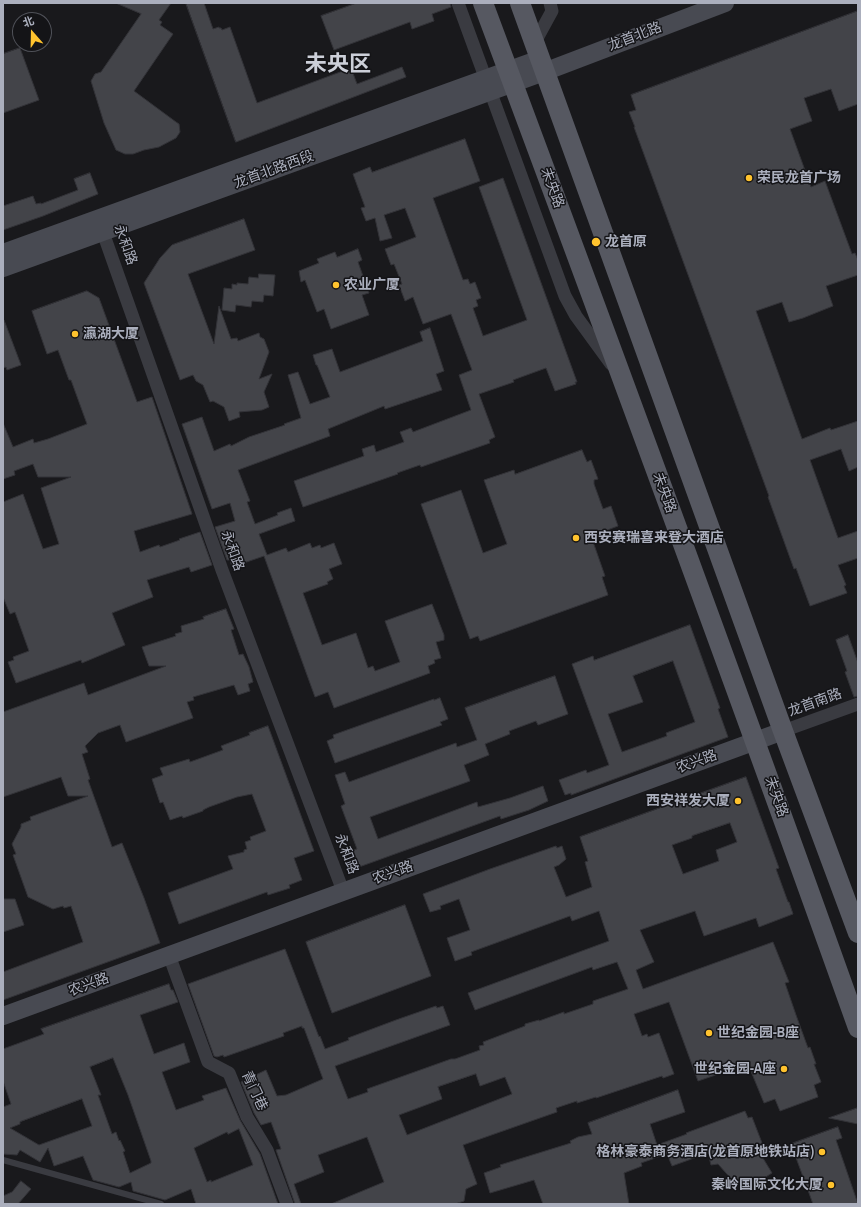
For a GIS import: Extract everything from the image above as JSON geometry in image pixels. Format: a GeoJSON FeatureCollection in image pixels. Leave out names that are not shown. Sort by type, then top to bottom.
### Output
{"type":"FeatureCollection","features":[{"type":"Feature","properties":{"kind":"main road","name":"未央路"},"geometry":{"type":"LineString","coordinates":[[483,3],[756,741],[858,1028]]}},
{"type":"Feature","properties":{"kind":"main road"},"geometry":{"type":"LineString","coordinates":[[520,3],[783,732],[858,933]]}},
{"type":"Feature","properties":{"kind":"street"},"geometry":{"type":"LineString","coordinates":[[458,3],[565,296],[576,316],[604,353],[625,389]]}},
{"type":"Feature","properties":{"kind":"street"},"geometry":{"type":"LineString","coordinates":[[540,58],[552,11],[550,3]]}},
{"type":"Feature","properties":{"kind":"street","name":"龙首北路"},"geometry":{"type":"LineString","coordinates":[[540,58],[725,3]]}},
{"type":"Feature","properties":{"kind":"street","name":"龙首北路西段"},"geometry":{"type":"LineString","coordinates":[[3,268],[101,226],[488,85],[511,76],[540,58]]}},
{"type":"Feature","properties":{"kind":"street","name":"龙首北路西段"},"geometry":{"type":"LineString","coordinates":[[3,253],[101,226]]}},
{"type":"Feature","properties":{"kind":"street","name":"永和路"},"geometry":{"type":"LineString","coordinates":[[101,226],[222,570],[343,891]]}},
{"type":"Feature","properties":{"kind":"street","name":"龙首南路"},"geometry":{"type":"LineString","coordinates":[[783,732],[858,704]]}},
{"type":"Feature","properties":{"kind":"street","name":"农兴路"},"geometry":{"type":"LineString","coordinates":[[3,1016],[783,732]]}},
{"type":"Feature","properties":{"kind":"street","name":"青门巷"},"geometry":{"type":"LineString","coordinates":[[168,955],[208,1062],[229,1073],[247,1117],[267,1150],[287,1204]]}},
{"type":"Feature","properties":{"kind":"lane"},"geometry":{"type":"LineString","coordinates":[[3,1160],[161,1204]]}},
{"type":"Feature","properties":{"kind":"building"},"geometry":{"type":"Polygon","coordinates":[[[116,3],[171,3],[159,20],[162,22],[160,25],[173,34],[134,91],[179,124],[180,132],[176,138],[159,147],[133,154],[125,154],[116,150],[104,123],[91,81],[95,74],[101,72],[141,14],[116,3]]]}},
{"type":"Feature","properties":{"kind":"building"},"geometry":{"type":"Polygon","coordinates":[[[186,3],[204,3],[213,29],[219,27],[222,30],[230,27],[257,103],[351,68],[357,84],[402,67],[406,77],[236,142],[186,3]]]}},
{"type":"Feature","properties":{"kind":"building"},"geometry":{"type":"Polygon","coordinates":[[[357,3],[450,3],[451,7],[432,14],[434,21],[412,29],[410,22],[334,50],[321,16],[357,3]]]}},
{"type":"Feature","properties":{"kind":"building"},"geometry":{"type":"Polygon","coordinates":[[[858,11],[858,104],[839,111],[831,89],[804,98],[812,121],[790,129],[811,187],[825,181],[852,254],[855,253],[858,260],[858,275],[826,286],[833,306],[803,318],[789,322],[782,302],[756,311],[802,439],[830,428],[831,430],[858,421],[858,467],[849,471],[841,449],[810,460],[838,538],[858,531],[858,558],[838,565],[846,585],[844,586],[847,593],[810,606],[796,568],[794,569],[768,497],[769,496],[629,112],[636,110],[631,95],[858,11]]]}},
{"type":"Feature","properties":{"kind":"building"},"geometry":{"type":"Polygon","coordinates":[[[12,51],[21,52],[39,100],[3,113],[3,54],[12,51]]]}},
{"type":"Feature","properties":{"kind":"building"},"geometry":{"type":"Polygon","coordinates":[[[465,139],[480,181],[433,198],[463,280],[468,279],[470,284],[475,282],[481,298],[476,300],[478,306],[473,308],[483,336],[527,320],[479,187],[503,178],[577,382],[575,382],[576,384],[555,391],[546,368],[513,380],[514,382],[479,394],[495,437],[489,440],[490,443],[421,467],[420,465],[303,507],[294,481],[364,456],[362,449],[374,445],[376,452],[404,442],[400,432],[411,428],[413,432],[471,410],[459,375],[472,370],[451,314],[423,324],[413,297],[405,301],[399,285],[402,284],[394,264],[391,265],[385,249],[416,237],[405,208],[384,215],[392,238],[380,241],[375,218],[366,221],[361,208],[365,207],[353,174],[370,167],[372,172],[465,139]]]}},
{"type":"Feature","properties":{"kind":"building"},"geometry":{"type":"Polygon","coordinates":[[[90,173],[98,194],[3,230],[3,206],[33,196],[36,204],[41,204],[78,190],[74,179],[90,173]]]}},
{"type":"Feature","properties":{"kind":"building"},"geometry":{"type":"Polygon","coordinates":[[[244,219],[255,250],[188,274],[214,344],[219,306],[231,339],[237,338],[238,341],[259,333],[260,337],[264,339],[269,352],[259,379],[272,374],[264,392],[269,407],[262,410],[239,412],[240,417],[229,421],[224,407],[213,401],[210,402],[203,385],[196,381],[193,375],[180,380],[144,283],[160,258],[172,245],[244,219]]]}},
{"type":"Feature","properties":{"kind":"building"},"geometry":{"type":"Polygon","coordinates":[[[358,249],[362,260],[358,262],[369,293],[362,295],[369,315],[331,329],[324,309],[317,312],[305,280],[301,282],[299,271],[319,263],[317,259],[335,252],[337,257],[358,249]]]}},
{"type":"Feature","properties":{"kind":"building"},"geometry":{"type":"Polygon","coordinates":[[[259,274],[275,275],[273,296],[264,295],[263,302],[252,301],[251,307],[236,305],[235,312],[222,310],[224,288],[232,289],[232,284],[237,285],[237,283],[248,284],[249,277],[258,278],[259,274]]]}},
{"type":"Feature","properties":{"kind":"building"},"geometry":{"type":"Polygon","coordinates":[[[87,291],[99,298],[137,402],[152,397],[192,514],[134,531],[140,552],[159,545],[160,547],[200,532],[212,565],[191,572],[189,567],[147,580],[153,597],[112,613],[125,645],[82,663],[81,660],[16,683],[8,662],[14,660],[13,657],[29,651],[15,612],[10,614],[3,597],[3,502],[23,494],[43,549],[59,544],[41,488],[71,477],[38,477],[33,464],[14,471],[15,475],[3,479],[3,423],[13,447],[33,439],[34,443],[48,439],[87,424],[58,350],[47,354],[32,311],[87,291]]]}},
{"type":"Feature","properties":{"kind":"building"},"geometry":{"type":"Polygon","coordinates":[[[3,320],[21,365],[7,370],[6,367],[3,368],[3,320]]]}},
{"type":"Feature","properties":{"kind":"building"},"geometry":{"type":"Polygon","coordinates":[[[430,328],[444,371],[436,374],[442,390],[385,409],[384,406],[328,429],[330,436],[238,470],[250,501],[247,502],[255,524],[291,508],[295,521],[259,534],[267,555],[286,548],[288,552],[310,543],[312,548],[320,545],[321,548],[334,543],[342,564],[329,569],[333,579],[327,582],[328,584],[303,593],[322,645],[356,633],[368,668],[373,666],[375,671],[400,662],[385,621],[432,604],[444,635],[444,640],[436,642],[441,658],[434,660],[435,663],[428,666],[430,673],[334,708],[328,692],[315,697],[264,556],[232,567],[230,560],[227,560],[215,527],[235,521],[230,503],[212,509],[182,424],[202,417],[214,451],[230,444],[231,446],[249,437],[301,418],[288,375],[298,372],[310,404],[330,397],[313,355],[332,349],[340,372],[423,341],[420,332],[430,328]]]}},
{"type":"Feature","properties":{"kind":"building"},"geometry":{"type":"Polygon","coordinates":[[[582,450],[587,462],[591,460],[598,479],[594,480],[594,484],[603,509],[611,506],[618,526],[591,536],[605,576],[602,577],[608,595],[480,641],[478,636],[470,639],[421,504],[461,490],[483,553],[507,544],[484,480],[514,470],[515,474],[582,450]]]}},
{"type":"Feature","properties":{"kind":"building"},"geometry":{"type":"Polygon","coordinates":[[[226,609],[234,629],[231,630],[239,655],[243,654],[249,667],[253,682],[248,684],[250,691],[238,695],[234,685],[193,697],[194,700],[187,702],[193,718],[126,742],[120,725],[98,733],[85,746],[88,752],[82,754],[90,779],[88,780],[112,847],[122,843],[160,943],[3,1000],[3,972],[83,942],[71,906],[64,908],[63,906],[53,909],[28,897],[13,855],[16,854],[12,844],[21,827],[21,824],[31,820],[30,817],[88,796],[68,796],[61,777],[3,797],[3,712],[84,683],[88,695],[166,666],[149,666],[142,647],[176,636],[175,634],[182,632],[181,626],[204,619],[203,617],[226,609]]]}},
{"type":"Feature","properties":{"kind":"building"},"geometry":{"type":"Polygon","coordinates":[[[690,625],[720,708],[718,709],[728,737],[571,795],[571,793],[565,795],[559,780],[586,770],[587,773],[609,765],[572,664],[593,656],[594,660],[690,625]],[[673,661],[633,676],[643,702],[608,714],[622,752],[667,736],[666,733],[695,722],[673,661]]]}},
{"type":"Feature","properties":{"kind":"building"},"geometry":{"type":"Polygon","coordinates":[[[848,635],[858,663],[858,696],[854,697],[836,640],[848,635]]]}},
{"type":"Feature","properties":{"kind":"building"},"geometry":{"type":"Polygon","coordinates":[[[555,676],[568,714],[538,725],[536,721],[509,731],[510,734],[485,744],[489,755],[464,765],[470,781],[370,817],[378,839],[477,802],[478,807],[510,798],[543,786],[548,801],[529,810],[501,819],[500,816],[359,867],[353,850],[357,849],[341,806],[345,804],[335,775],[345,772],[349,782],[456,743],[457,747],[477,740],[465,708],[555,676]]]}},
{"type":"Feature","properties":{"kind":"building"},"geometry":{"type":"Polygon","coordinates":[[[440,698],[448,719],[440,722],[442,725],[335,763],[327,741],[334,738],[333,735],[440,698]]]}},
{"type":"Feature","properties":{"kind":"building"},"geometry":{"type":"Polygon","coordinates":[[[268,726],[314,851],[294,858],[302,880],[289,885],[290,888],[268,895],[267,892],[179,924],[168,893],[233,869],[228,856],[244,852],[244,850],[247,849],[245,842],[251,840],[250,837],[266,831],[252,794],[237,797],[183,818],[182,816],[170,820],[163,802],[160,803],[152,779],[163,775],[160,768],[189,759],[190,762],[223,750],[221,746],[250,735],[249,733],[268,726]]]}},
{"type":"Feature","properties":{"kind":"building"},"geometry":{"type":"Polygon","coordinates":[[[746,777],[779,868],[776,869],[793,914],[759,927],[756,918],[704,936],[695,911],[640,930],[654,962],[636,970],[643,989],[773,942],[789,982],[785,983],[796,1015],[808,1048],[810,1047],[816,1064],[814,1064],[821,1082],[814,1085],[818,1097],[780,1111],[775,1099],[764,1103],[748,1064],[698,1081],[669,1002],[634,1014],[642,1036],[647,1034],[648,1037],[659,1033],[674,1074],[663,1078],[662,1076],[596,1098],[577,1103],[577,1101],[556,1108],[557,1112],[463,1145],[477,1184],[466,1189],[464,1201],[455,1204],[331,1204],[384,1182],[367,1137],[318,1155],[324,1172],[294,1184],[301,1204],[295,1204],[276,1150],[281,1149],[271,1122],[261,1125],[254,1113],[241,1082],[266,1070],[277,1096],[286,1095],[323,1079],[304,1028],[302,1028],[302,1026],[283,1033],[284,1036],[224,1057],[223,1055],[217,1057],[214,1056],[188,984],[285,949],[325,1049],[349,1040],[348,1038],[396,1020],[436,1006],[437,1008],[443,1006],[450,1025],[335,1066],[348,1099],[368,1092],[367,1089],[480,1050],[479,1046],[484,1045],[483,1042],[525,1026],[525,1024],[539,1021],[564,1012],[564,1014],[593,1004],[593,1001],[628,989],[617,962],[593,970],[592,967],[475,1010],[468,993],[609,941],[599,911],[572,921],[570,916],[471,952],[472,955],[455,961],[447,938],[470,930],[459,899],[440,906],[441,909],[430,912],[423,894],[556,846],[557,848],[562,846],[566,859],[554,867],[566,897],[592,887],[585,862],[588,861],[580,837],[746,777]],[[730,823],[692,836],[692,838],[672,845],[683,874],[719,861],[716,850],[737,842],[730,823]],[[476,1074],[438,1087],[442,1099],[399,1115],[407,1135],[512,1094],[505,1077],[480,1086],[476,1074]]]}},
{"type":"Feature","properties":{"kind":"building"},"geometry":{"type":"Polygon","coordinates":[[[3,899],[15,899],[24,925],[3,932],[3,899]]]}},
{"type":"Feature","properties":{"kind":"building"},"geometry":{"type":"Polygon","coordinates":[[[405,905],[431,976],[332,1013],[306,942],[405,905]]]}},
{"type":"Feature","properties":{"kind":"building"},"geometry":{"type":"Polygon","coordinates":[[[169,984],[178,1002],[140,1015],[154,1054],[184,1043],[190,1062],[162,1072],[176,1110],[204,1100],[202,1096],[226,1088],[240,1120],[260,1154],[278,1204],[196,1204],[191,1189],[165,1200],[133,1191],[131,1182],[119,1187],[93,1180],[83,1156],[54,1166],[48,1148],[40,1162],[20,1150],[17,1155],[3,1154],[3,1107],[11,1104],[3,1081],[3,1049],[44,1034],[41,1029],[169,984]],[[113,1058],[90,1067],[101,1095],[98,1095],[112,1134],[116,1132],[125,1151],[123,1152],[130,1173],[151,1163],[151,1161],[128,1095],[113,1058]],[[82,1099],[20,1122],[20,1124],[10,1128],[39,1145],[92,1126],[82,1099]],[[239,1129],[228,1134],[227,1132],[194,1148],[207,1182],[211,1180],[211,1182],[253,1165],[239,1129]]]}},
{"type":"Feature","properties":{"kind":"building"},"geometry":{"type":"Polygon","coordinates":[[[678,1090],[685,1112],[650,1124],[657,1145],[745,1111],[748,1118],[752,1117],[762,1143],[755,1145],[772,1173],[748,1188],[742,1179],[734,1182],[718,1164],[711,1165],[708,1153],[672,1166],[667,1154],[641,1163],[642,1166],[624,1173],[629,1204],[543,1204],[534,1180],[490,1193],[484,1173],[501,1167],[500,1165],[571,1143],[570,1141],[578,1137],[592,1134],[588,1123],[678,1090]]]}},
{"type":"Feature","properties":{"kind":"building"},"geometry":{"type":"Polygon","coordinates":[[[858,1108],[858,1124],[829,1118],[858,1108]]]}},
{"type":"Feature","properties":{"kind":"building"},"geometry":{"type":"Polygon","coordinates":[[[838,1127],[842,1138],[836,1140],[858,1204],[813,1204],[791,1144],[838,1127]]]}},
{"type":"Feature","properties":{"kind":"building"},"geometry":{"type":"Polygon","coordinates":[[[21,1181],[31,1189],[18,1204],[3,1204],[3,1196],[12,1192],[21,1181]]]}},
{"type":"Feature","properties":{"kind":"place","name":"荣民龙首广场"},"geometry":{"type":"Point","coordinates":[749,178]}},
{"type":"Feature","properties":{"kind":"place","name":"龙首原"},"geometry":{"type":"Point","coordinates":[596,242]}},
{"type":"Feature","properties":{"kind":"place","name":"农业广厦"},"geometry":{"type":"Point","coordinates":[336,285]}},
{"type":"Feature","properties":{"kind":"place","name":"瀛湖大厦"},"geometry":{"type":"Point","coordinates":[75,334]}},
{"type":"Feature","properties":{"kind":"place","name":"西安赛瑞喜来登大酒店"},"geometry":{"type":"Point","coordinates":[576,538]}},
{"type":"Feature","properties":{"kind":"place","name":"西安祥发大厦"},"geometry":{"type":"Point","coordinates":[738,801]}},
{"type":"Feature","properties":{"kind":"place","name":"世纪金园-B座"},"geometry":{"type":"Point","coordinates":[709,1033]}},
{"type":"Feature","properties":{"kind":"place","name":"世纪金园-A座"},"geometry":{"type":"Point","coordinates":[784,1069]}},
{"type":"Feature","properties":{"kind":"place","name":"格林豪泰商务酒店(龙首原地铁站店)"},"geometry":{"type":"Point","coordinates":[822,1152]}},
{"type":"Feature","properties":{"kind":"place","name":"秦岭国际文化大厦"},"geometry":{"type":"Point","coordinates":[831,1185]}},
{"type":"Feature","properties":{"kind":"district","name":"未央区"},"geometry":{"type":"Point","coordinates":[338,65]}}]}
